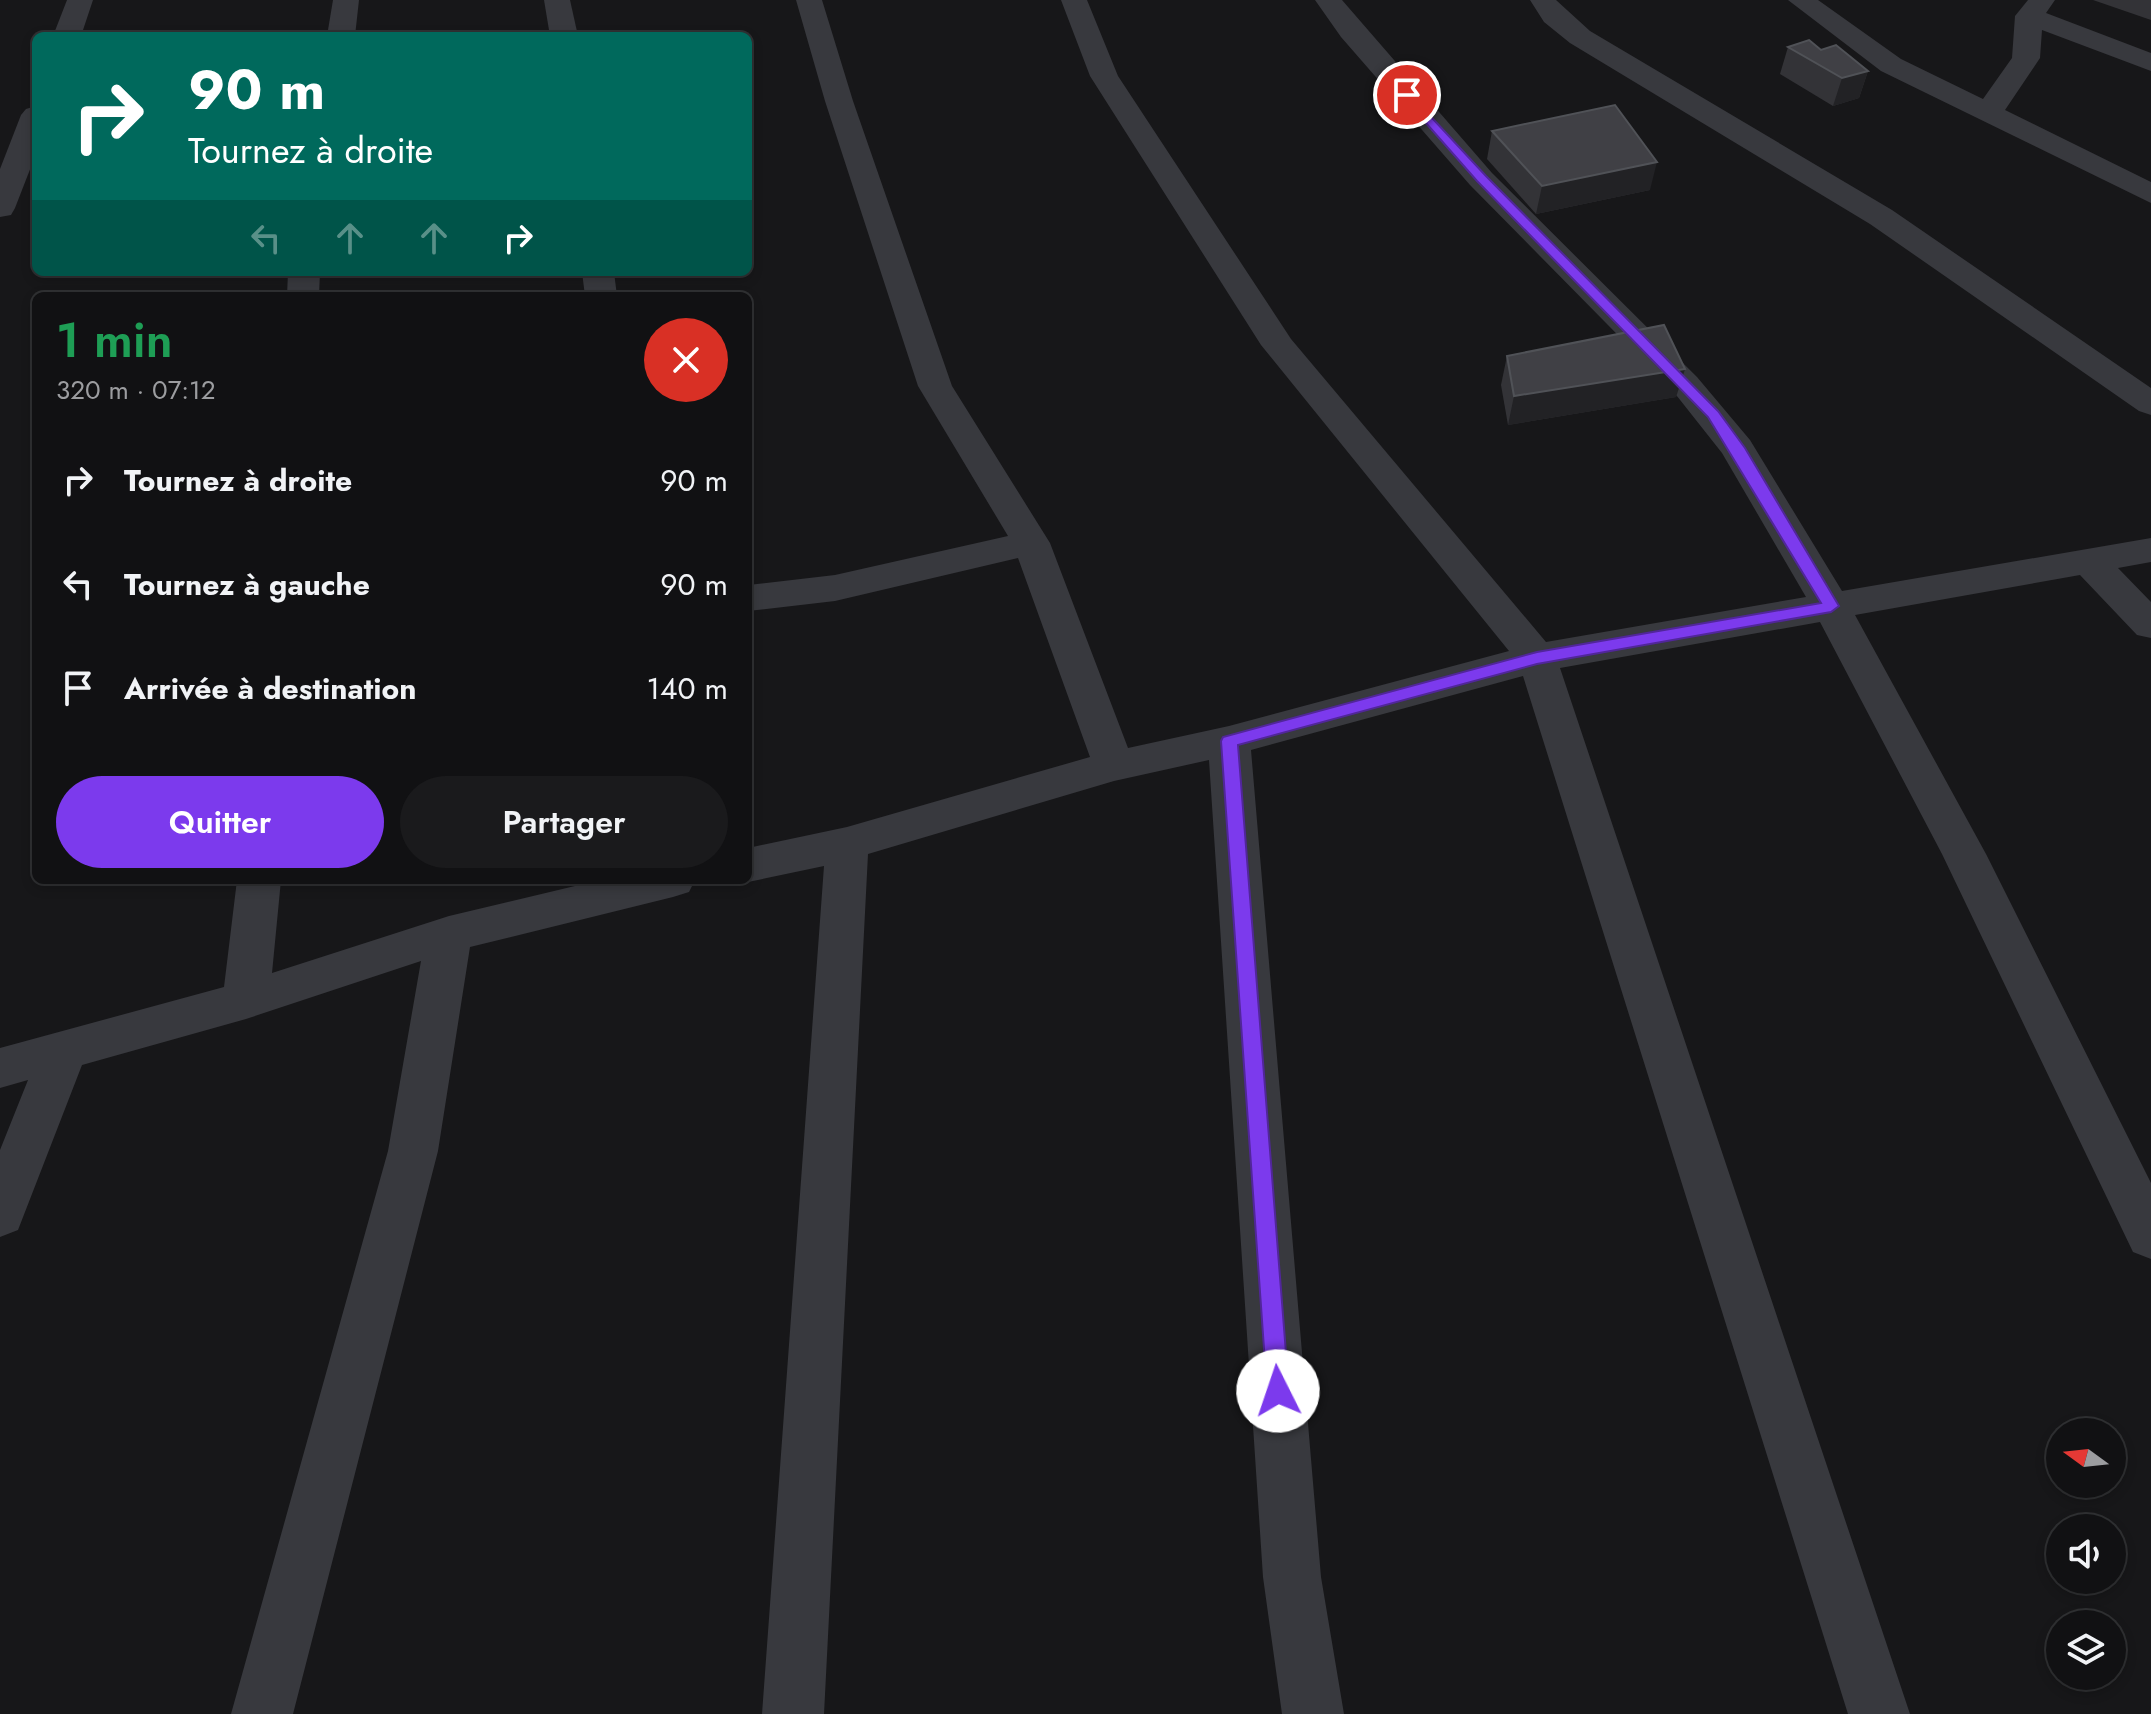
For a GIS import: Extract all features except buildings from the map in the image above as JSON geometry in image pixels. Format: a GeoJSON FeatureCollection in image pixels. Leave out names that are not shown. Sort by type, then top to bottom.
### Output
{"type":"FeatureCollection","features":[{"type":"Feature","properties":{"kind":"street"},"geometry":{"type":"LineString","coordinates":[[68,32],[80,0]]}},
{"type":"Feature","properties":{"kind":"street"},"geometry":{"type":"LineString","coordinates":[[342,32],[346,0]]}},
{"type":"Feature","properties":{"kind":"street"},"geometry":{"type":"LineString","coordinates":[[557,0],[563,32]]}},
{"type":"Feature","properties":{"kind":"street"},"geometry":{"type":"LineString","coordinates":[[809,0],[839,101],[935,386],[1031,543],[1114,766]]}},
{"type":"Feature","properties":{"kind":"street"},"geometry":{"type":"LineString","coordinates":[[1074,0],[1104,76],[1278,345],[1537,658],[1879,1714]]}},
{"type":"Feature","properties":{"kind":"street"},"geometry":{"type":"LineString","coordinates":[[1328,0],[1351,31],[1481,179],[1713,414],[1737,448],[1831,606],[1964,854],[2151,1236]]}},
{"type":"Feature","properties":{"kind":"street"},"geometry":{"type":"LineString","coordinates":[[1543,0],[1554,16],[1580,37],[1881,217],[2151,404]]}},
{"type":"Feature","properties":{"kind":"street"},"geometry":{"type":"LineString","coordinates":[[1801,0],[1891,65],[2151,194]]}},
{"type":"Feature","properties":{"kind":"street"},"geometry":{"type":"LineString","coordinates":[[1988,113],[2026,58],[2036,8],[2151,63]]}},
{"type":"Feature","properties":{"kind":"street"},"geometry":{"type":"LineString","coordinates":[[0,208],[32,125]]}},
{"type":"Feature","properties":{"kind":"street"},"geometry":{"type":"LineString","coordinates":[[752,598],[835,588],[1031,543]]}},
{"type":"Feature","properties":{"kind":"street"},"geometry":{"type":"LineString","coordinates":[[752,864],[847,844],[1114,766],[1229,741],[1537,658],[2151,550]]}},
{"type":"Feature","properties":{"kind":"street"},"geometry":{"type":"LineString","coordinates":[[2089,562],[2151,625]]}},
{"type":"Feature","properties":{"kind":"street"},"geometry":{"type":"LineString","coordinates":[[1229,741],[1292,1577],[1313,1714]]}},
{"type":"Feature","properties":{"kind":"street"},"geometry":{"type":"LineString","coordinates":[[793,1714],[847,844]]}},
{"type":"Feature","properties":{"kind":"street"},"geometry":{"type":"LineString","coordinates":[[246,1000],[259,884]]}},
{"type":"Feature","properties":{"kind":"street"},"geometry":{"type":"LineString","coordinates":[[0,1068],[246,1000],[449,934],[656,884]]}},
{"type":"Feature","properties":{"kind":"street"},"geometry":{"type":"LineString","coordinates":[[262,1714],[413,1151],[449,934]]}},
{"type":"Feature","properties":{"kind":"street"},"geometry":{"type":"LineString","coordinates":[[0,1214],[63,1053]]}},
{"type":"Feature","properties":{"kind":"route"},"geometry":{"type":"LineString","coordinates":[[1278,1391],[1229,741],[1537,658],[1831,606],[1737,448],[1713,414],[1481,179],[1407,95]]}}]}
